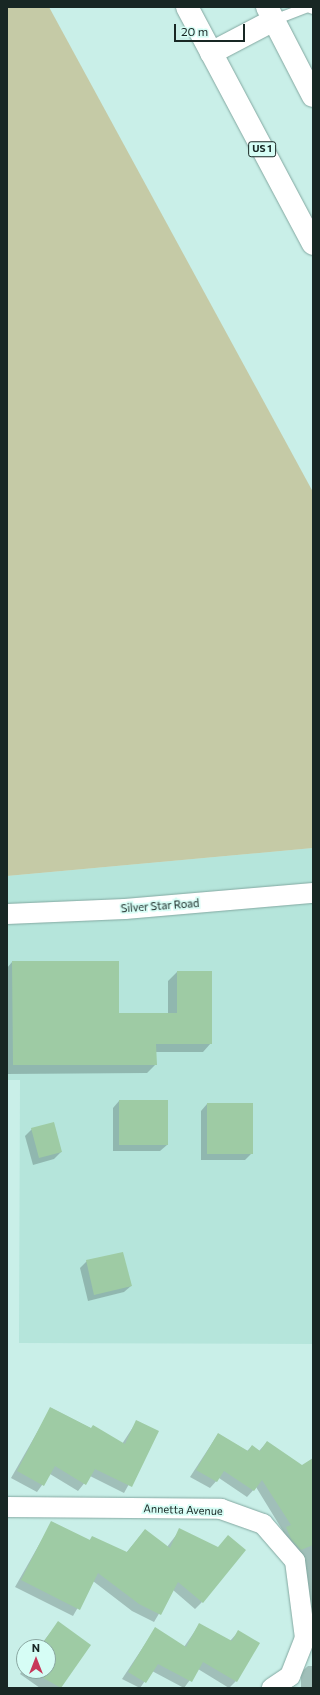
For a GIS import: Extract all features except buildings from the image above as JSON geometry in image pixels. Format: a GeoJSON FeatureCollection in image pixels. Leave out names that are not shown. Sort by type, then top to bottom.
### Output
{"type":"FeatureCollection","features":[{"type":"Feature","properties":{"kind":"main road","name":"US 1"},"geometry":{"type":"LineString","coordinates":[[187,7],[313,244]]}},
{"type":"Feature","properties":{"kind":"main road"},"geometry":{"type":"LineString","coordinates":[[211,53],[270,14],[313,96]]}},
{"type":"Feature","properties":{"kind":"street","name":"Silver Star Road"},"geometry":{"type":"LineString","coordinates":[[11,912],[313,893]]}},
{"type":"Feature","properties":{"kind":"street","name":"Annetta Avenue"},"geometry":{"type":"LineString","coordinates":[[7,1507],[221,1509],[263,1524],[295,1561],[305,1638],[290,1676],[272,1688]]}},
{"type":"Feature","properties":{"kind":"lane"},"geometry":{"type":"LineString","coordinates":[[270,14],[308,7],[313,9]]}},
{"type":"Feature","properties":{"kind":"shaded area"},"geometry":{"type":"Polygon","coordinates":[[[7,7],[49,7],[313,492],[313,848],[7,876],[7,7]]]}},
{"type":"Feature","properties":{"kind":"shaded area"},"geometry":{"type":"Polygon","coordinates":[[[313,848],[313,1344],[19,1343],[20,1080],[7,1080],[7,876],[313,848]]]}}]}
